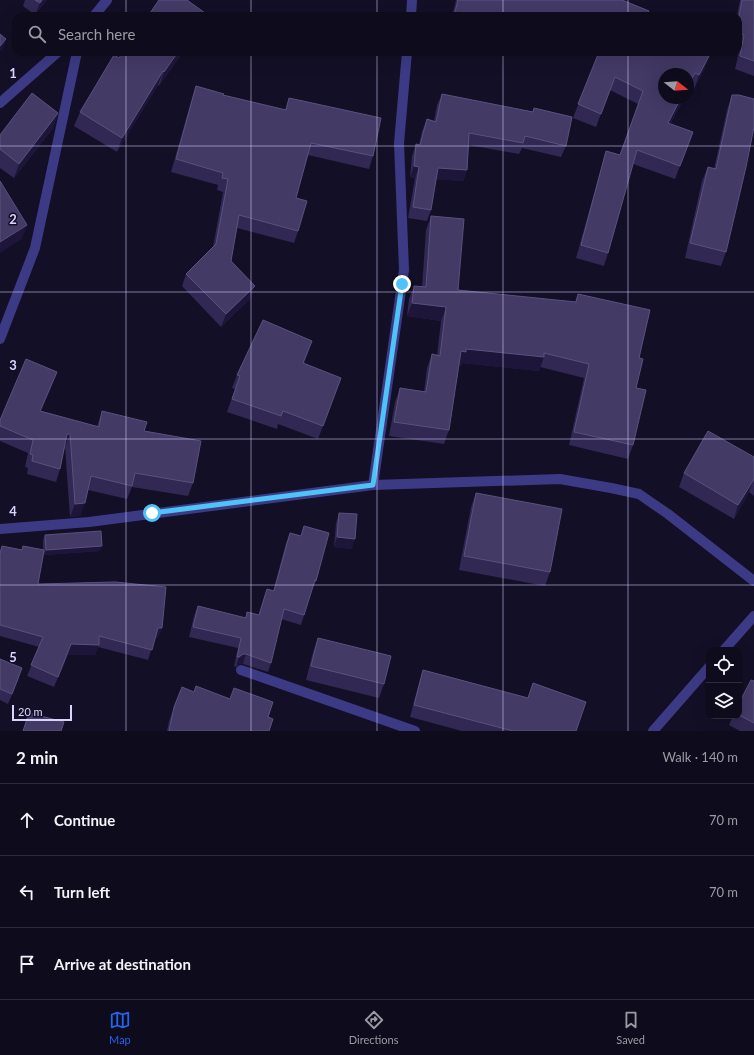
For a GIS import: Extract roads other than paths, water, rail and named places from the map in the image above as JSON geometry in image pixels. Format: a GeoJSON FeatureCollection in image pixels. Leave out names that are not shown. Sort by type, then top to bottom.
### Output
{"type":"FeatureCollection","features":[{"type":"Feature","properties":{"kind":"street"},"geometry":{"type":"LineString","coordinates":[[97,12],[107,0]]}},
{"type":"Feature","properties":{"kind":"street"},"geometry":{"type":"LineString","coordinates":[[411,12],[412,0]]}},
{"type":"Feature","properties":{"kind":"street"},"geometry":{"type":"LineString","coordinates":[[0,103],[53,56]]}},
{"type":"Feature","properties":{"kind":"street"},"geometry":{"type":"LineString","coordinates":[[0,340],[35,248],[76,56]]}},
{"type":"Feature","properties":{"kind":"street"},"geometry":{"type":"LineString","coordinates":[[373,485],[404,270],[399,143],[408,56]]}},
{"type":"Feature","properties":{"kind":"street"},"geometry":{"type":"LineString","coordinates":[[0,529],[89,522],[373,485],[560,479],[639,494],[668,514],[754,581]]}},
{"type":"Feature","properties":{"kind":"street"},"geometry":{"type":"LineString","coordinates":[[727,647],[754,616]]}},
{"type":"Feature","properties":{"kind":"street"},"geometry":{"type":"LineString","coordinates":[[241,670],[415,731]]}},
{"type":"Feature","properties":{"kind":"street"},"geometry":{"type":"LineString","coordinates":[[653,731],[706,670]]}}]}
